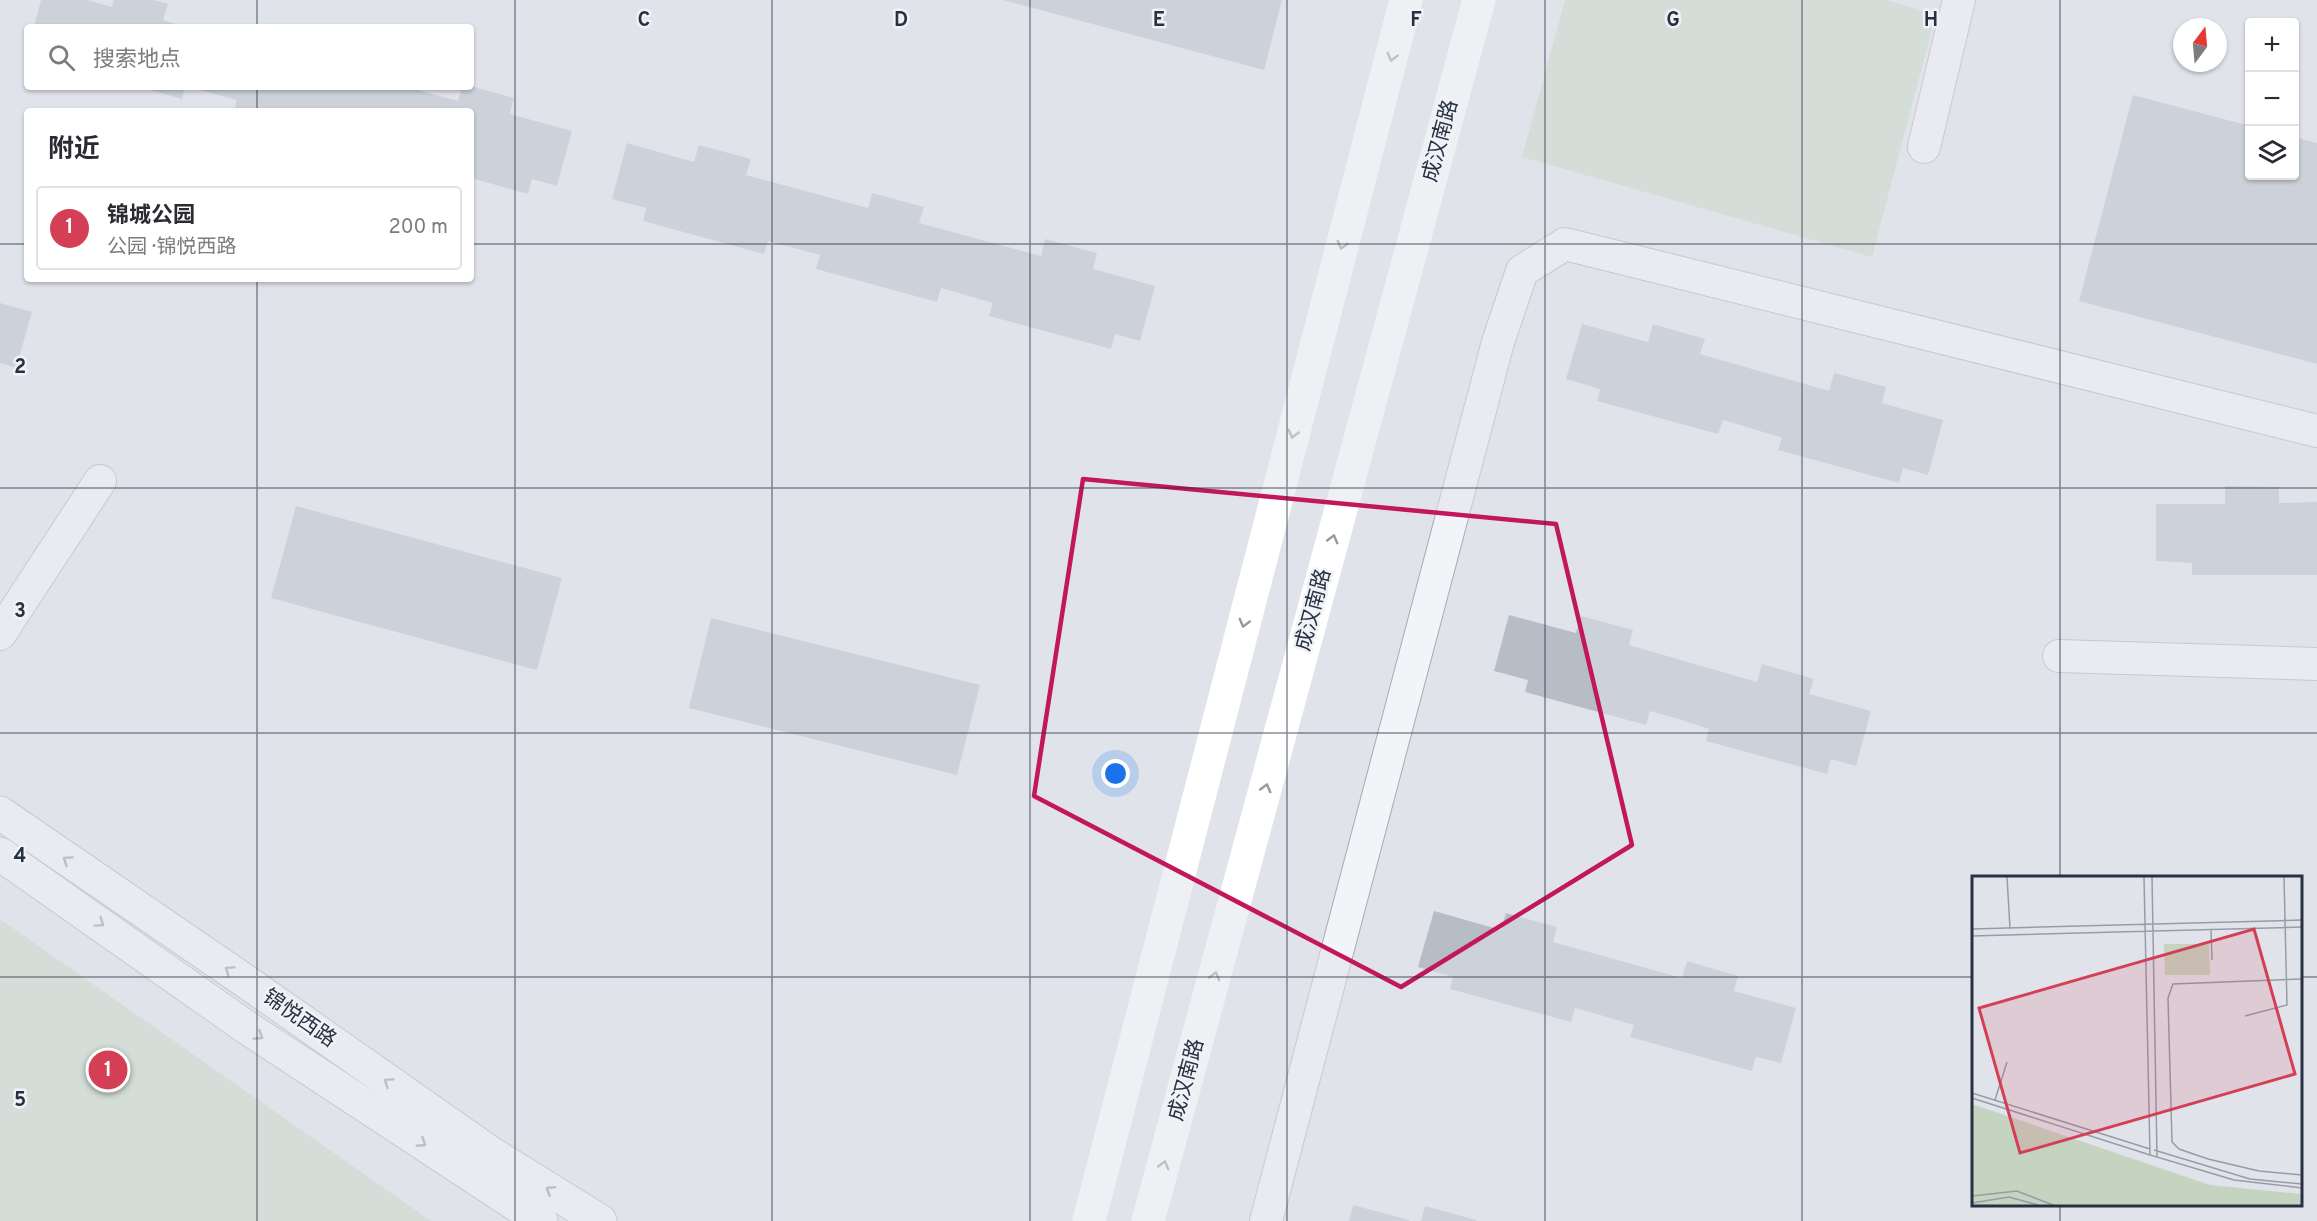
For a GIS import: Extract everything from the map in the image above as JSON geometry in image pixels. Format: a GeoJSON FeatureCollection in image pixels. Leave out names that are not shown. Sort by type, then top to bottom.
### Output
{"type":"FeatureCollection","features":[{"type":"Feature","properties":{"kind":"main road"},"geometry":{"type":"LineString","coordinates":[[1089,1221],[1406,0]]}},
{"type":"Feature","properties":{"kind":"main road","name":"成汉南路"},"geometry":{"type":"LineString","coordinates":[[1148,1221],[1479,0]]}},
{"type":"Feature","properties":{"kind":"street"},"geometry":{"type":"LineString","coordinates":[[1924,147],[1959,0]]}},
{"type":"Feature","properties":{"kind":"street"},"geometry":{"type":"LineString","coordinates":[[1266,1221],[1498,342],[1521,271],[1565,244],[2317,431]]}},
{"type":"Feature","properties":{"kind":"street"},"geometry":{"type":"LineString","coordinates":[[0,634],[100,481]]}},
{"type":"Feature","properties":{"kind":"street"},"geometry":{"type":"LineString","coordinates":[[2059,656],[2317,664]]}},
{"type":"Feature","properties":{"kind":"street","name":"锦悦西路"},"geometry":{"type":"LineString","coordinates":[[0,813],[489,1152],[600,1221]]}},
{"type":"Feature","properties":{"kind":"street","name":"锦悦西路"},"geometry":{"type":"LineString","coordinates":[[0,854],[246,1027],[541,1221]]}},
{"type":"Feature","properties":{"kind":"highlighted area"},"geometry":{"type":"Polygon","coordinates":[[[1083,479],[1556,524],[1632,845],[1401,987],[1034,796],[1083,479]]]}},
{"type":"Feature","properties":{"kind":"green space"},"geometry":{"type":"Polygon","coordinates":[[[1565,0],[1885,0],[1936,14],[1872,257],[1522,157],[1565,0]]]}},
{"type":"Feature","properties":{"kind":"green space"},"geometry":{"type":"Polygon","coordinates":[[[0,919],[431,1221],[0,1221],[0,919]]]}},
{"type":"Feature","properties":{"kind":"building"},"geometry":{"type":"Polygon","coordinates":[[[41,0],[87,0],[112,7],[114,0],[154,0],[168,4],[163,20],[176,24],[35,24],[41,0]]]}},
{"type":"Feature","properties":{"kind":"building"},"geometry":{"type":"Polygon","coordinates":[[[1003,0],[1282,0],[1264,70],[1003,0]]]}},
{"type":"Feature","properties":{"kind":"building"},"geometry":{"type":"Polygon","coordinates":[[[474,87],[514,98],[510,114],[572,131],[557,186],[532,179],[528,194],[474,179],[474,108],[235,108],[237,100],[200,90],[418,90],[458,101],[461,90],[474,90],[474,87]]]}},
{"type":"Feature","properties":{"kind":"building"},"geometry":{"type":"Polygon","coordinates":[[[150,90],[184,90],[182,99],[150,90]]]}},
{"type":"Feature","properties":{"kind":"building"},"geometry":{"type":"Polygon","coordinates":[[[2133,95],[2245,125],[2245,180],[2299,180],[2299,138],[2317,143],[2317,364],[2079,301],[2133,95]]]}},
{"type":"Feature","properties":{"kind":"building"},"geometry":{"type":"Polygon","coordinates":[[[627,143],[694,162],[699,145],[751,159],[746,175],[868,208],[872,193],[924,207],[919,223],[1041,256],[1045,239],[1097,253],[1093,269],[1155,286],[1140,341],[1115,334],[1111,349],[989,316],[993,303],[941,288],[937,302],[816,269],[820,255],[768,241],[764,254],[643,221],[646,208],[612,199],[627,143]]]}},
{"type":"Feature","properties":{"kind":"building"},"geometry":{"type":"Polygon","coordinates":[[[0,303],[32,312],[16,368],[0,363],[0,303]]]}},
{"type":"Feature","properties":{"kind":"building"},"geometry":{"type":"Polygon","coordinates":[[[1582,324],[1648,342],[1653,324],[1705,339],[1700,354],[1829,391],[1834,373],[1886,387],[1882,403],[1943,420],[1928,475],[1903,468],[1899,483],[1778,450],[1782,438],[1723,420],[1718,434],[1597,401],[1600,389],[1566,379],[1582,324]]]}},
{"type":"Feature","properties":{"kind":"building"},"geometry":{"type":"Polygon","coordinates":[[[2225,486],[2279,487],[2279,503],[2317,502],[2317,575],[2192,575],[2192,563],[2156,561],[2156,504],[2225,504],[2225,486]]]}},
{"type":"Feature","properties":{"kind":"building"},"geometry":{"type":"Polygon","coordinates":[[[296,506],[562,578],[537,670],[271,598],[296,506]]]}},
{"type":"Feature","properties":{"kind":"building"},"geometry":{"type":"Polygon","coordinates":[[[1509,615],[1576,633],[1581,616],[1633,630],[1629,645],[1757,682],[1762,664],[1814,679],[1809,694],[1871,711],[1856,766],[1831,759],[1827,774],[1706,741],[1709,729],[1650,711],[1646,725],[1525,692],[1528,680],[1494,671],[1509,615]]]}},
{"type":"Feature","properties":{"kind":"building"},"geometry":{"type":"Polygon","coordinates":[[[711,618],[980,685],[957,775],[689,708],[711,618]]]}},
{"type":"Feature","properties":{"kind":"building"},"geometry":{"type":"Polygon","coordinates":[[[1434,911],[1501,930],[1506,913],[1557,927],[1553,942],[1682,978],[1687,961],[1738,976],[1734,991],[1796,1008],[1781,1063],[1756,1057],[1752,1071],[1630,1037],[1634,1025],[1575,1008],[1571,1022],[1450,989],[1453,977],[1418,967],[1434,911]]]}},
{"type":"Feature","properties":{"kind":"building"},"geometry":{"type":"Polygon","coordinates":[[[1353,1205],[1409,1220],[1409,1221],[1349,1221],[1353,1205]]]}},
{"type":"Feature","properties":{"kind":"building"},"geometry":{"type":"Polygon","coordinates":[[[1425,1206],[1476,1220],[1476,1221],[1421,1221],[1425,1206]]]}},
{"type":"Feature","properties":{"kind":"place","name":"锦城公园"},"geometry":{"type":"Point","coordinates":[108,1070]}}]}
